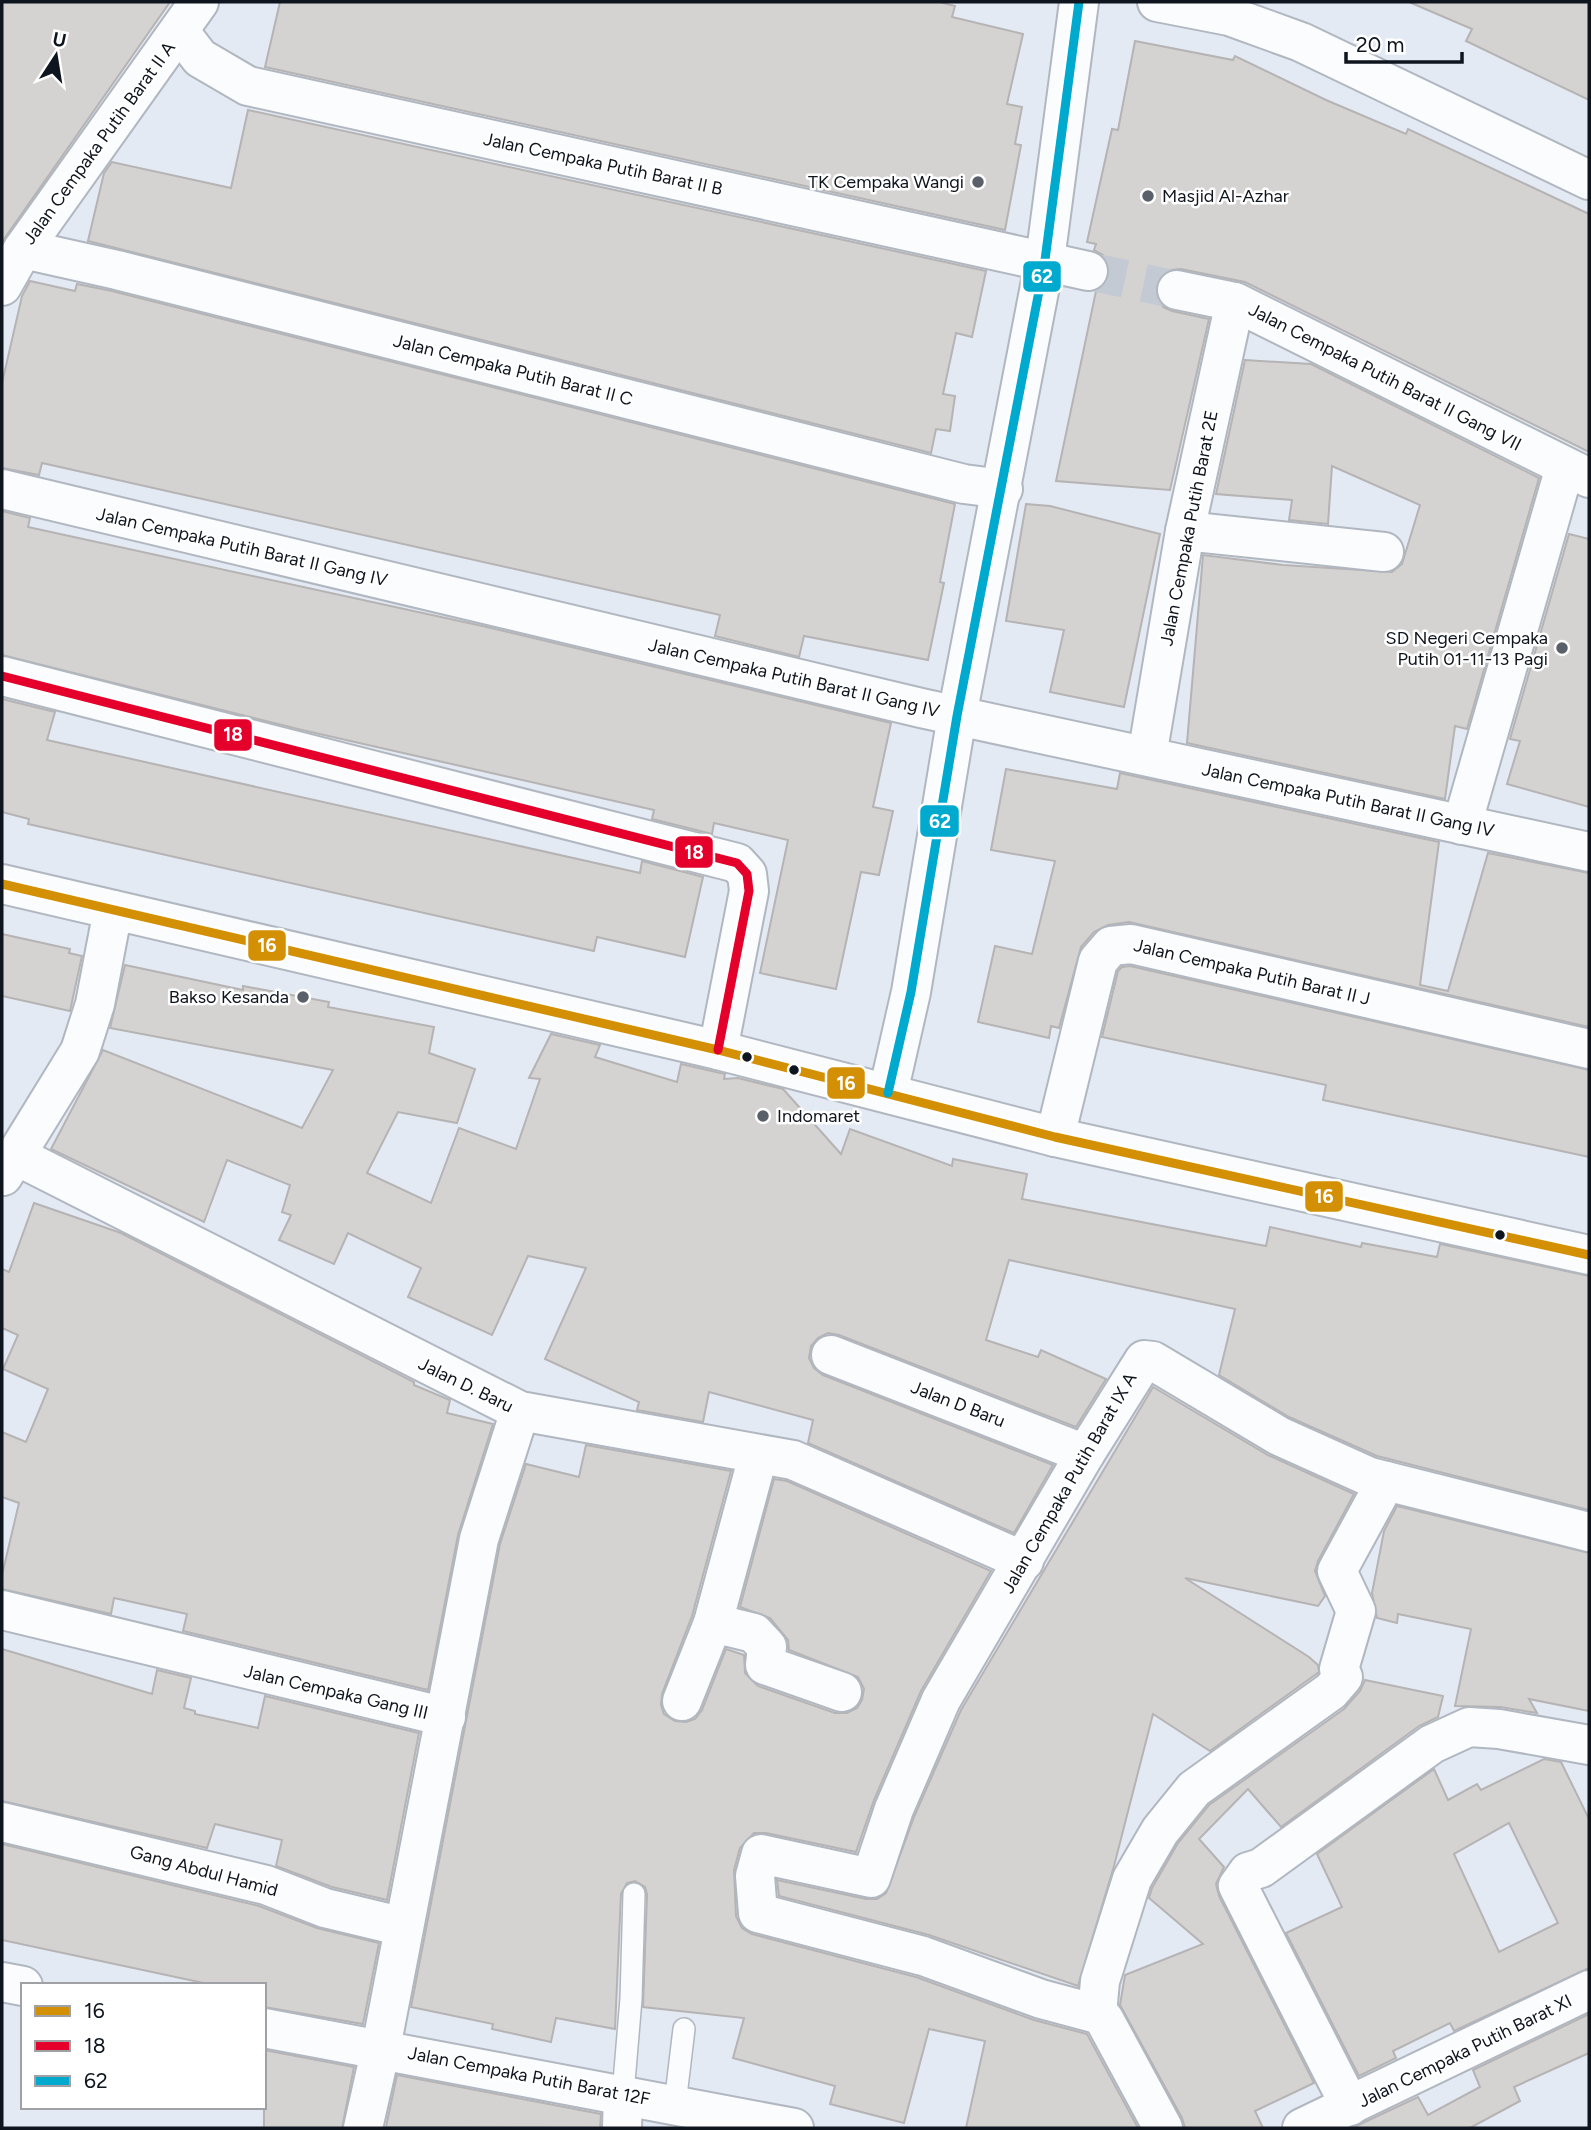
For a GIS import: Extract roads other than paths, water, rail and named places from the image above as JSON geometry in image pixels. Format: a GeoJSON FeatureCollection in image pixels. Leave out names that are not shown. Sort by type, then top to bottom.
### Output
{"type":"FeatureCollection","features":[{"type":"Feature","properties":{"kind":"street"},"geometry":{"type":"LineString","coordinates":[[888,1093],[911,992],[957,716],[1003,489],[1045,260],[1079,2]]}},
{"type":"Feature","properties":{"kind":"street"},"geometry":{"type":"LineString","coordinates":[[1157,2],[1229,16],[1301,42],[1589,180]]}},
{"type":"Feature","properties":{"kind":"street","name":"Jalan Cempaka Putih Barat II B"},"geometry":{"type":"LineString","coordinates":[[189,17],[200,58],[248,86],[1045,260]]}},
{"type":"Feature","properties":{"kind":"street","name":"Jalan Cempaka Putih Barat II A"},"geometry":{"type":"LineString","coordinates":[[2,286],[23,249],[189,17]]}},
{"type":"Feature","properties":{"kind":"street","name":"Jalan Cempaka Putih Barat II C"},"geometry":{"type":"LineString","coordinates":[[23,249],[144,276],[964,484],[1003,489]]}},
{"type":"Feature","properties":{"kind":"street"},"geometry":{"type":"LineString","coordinates":[[1045,260],[1088,271]]}},
{"type":"Feature","properties":{"kind":"street","name":"Jalan Cempaka Putih Barat II Gang VII"},"geometry":{"type":"LineString","coordinates":[[1177,290],[1235,302],[1577,472]]}},
{"type":"Feature","properties":{"kind":"street","name":"Jalan Cempaka Putih Barat 2E"},"geometry":{"type":"LineString","coordinates":[[1147,756],[1185,531],[1235,302]]}},
{"type":"Feature","properties":{"kind":"street"},"geometry":{"type":"LineString","coordinates":[[1462,825],[1577,472]]}},
{"type":"Feature","properties":{"kind":"street","name":"Jalan Cempaka Putih Barat II Gang IV"},"geometry":{"type":"LineString","coordinates":[[2,489],[957,716],[1589,852]]}},
{"type":"Feature","properties":{"kind":"street"},"geometry":{"type":"LineString","coordinates":[[1185,531],[1384,552]]}},
{"type":"Feature","properties":{"kind":"street"},"geometry":{"type":"LineString","coordinates":[[2,676],[737,863],[747,874],[749,891],[718,1049]]}},
{"type":"Feature","properties":{"kind":"street"},"geometry":{"type":"LineString","coordinates":[[2,884],[718,1049],[1055,1137],[1589,1255]]}},
{"type":"Feature","properties":{"kind":"street"},"geometry":{"type":"LineString","coordinates":[[9,1167],[80,1051],[95,1004],[113,910]]}},
{"type":"Feature","properties":{"kind":"street","name":"Jalan Cempaka Putih Barat II J"},"geometry":{"type":"LineString","coordinates":[[1055,1137],[1098,961],[1111,946],[1131,944],[1589,1049]]}},
{"type":"Feature","properties":{"kind":"street","name":"Jalan D. Baru"},"geometry":{"type":"LineString","coordinates":[[9,1167],[520,1411],[758,1456],[793,1460],[1024,1561]]}},
{"type":"Feature","properties":{"kind":"street","name":"Jalan D Baru"},"geometry":{"type":"LineString","coordinates":[[831,1355],[1085,1454]]}},
{"type":"Feature","properties":{"kind":"street","name":"Jalan Cempaka Putih Barat IX A"},"geometry":{"type":"LineString","coordinates":[[1100,2016],[1041,1999],[923,1956],[758,1913],[755,1877],[761,1854],[871,1878],[881,1842],[941,1700],[1139,1364],[1148,1359],[1279,1436],[1386,1481],[1589,1532]]}},
{"type":"Feature","properties":{"kind":"street","name":"Jalan Cempaka Gang III"},"geometry":{"type":"LineString","coordinates":[[2,1610],[446,1717],[479,1539],[520,1411]]}},
{"type":"Feature","properties":{"kind":"street"},"geometry":{"type":"LineString","coordinates":[[682,1701],[713,1623],[758,1456]]}},
{"type":"Feature","properties":{"kind":"street"},"geometry":{"type":"LineString","coordinates":[[1163,2128],[1100,2016],[1100,1981],[1132,1879],[1160,1831],[1194,1789],[1331,1691],[1343,1677],[1339,1669],[1356,1611],[1337,1571],[1386,1481]]}},
{"type":"Feature","properties":{"kind":"street"},"geometry":{"type":"LineString","coordinates":[[713,1623],[754,1633],[767,1647],[765,1665],[842,1692]]}},
{"type":"Feature","properties":{"kind":"street"},"geometry":{"type":"LineString","coordinates":[[363,2128],[446,1717]]}},
{"type":"Feature","properties":{"kind":"street"},"geometry":{"type":"LineString","coordinates":[[1350,2106],[1238,1886],[1243,1877],[1261,1868],[1432,1744],[1469,1727],[1499,1729],[1589,1745]]}},
{"type":"Feature","properties":{"kind":"street","name":"Gang Abdul Hamid"},"geometry":{"type":"LineString","coordinates":[[2,1822],[266,1885],[325,1908],[404,1927]]}},
{"type":"Feature","properties":{"kind":"street"},"geometry":{"type":"LineString","coordinates":[[2,1982],[21,1986]]}},
{"type":"Feature","properties":{"kind":"street","name":"Jalan Cempaka Putih Barat XI"},"geometry":{"type":"LineString","coordinates":[[1302,2128],[1589,1990]]}},
{"type":"Feature","properties":{"kind":"street","name":"Jalan Cempaka Putih Barat 12F"},"geometry":{"type":"LineString","coordinates":[[266,2028],[381,2048],[622,2111],[675,2104],[726,2121],[794,2128]]}},
{"type":"Feature","properties":{"kind":"lane"},"geometry":{"type":"LineString","coordinates":[[622,2111],[631,1999],[634,1894]]}},
{"type":"Feature","properties":{"kind":"lane"},"geometry":{"type":"LineString","coordinates":[[675,2104],[684,2029]]}},
{"type":"Feature","properties":{"kind":"tunnel"},"geometry":{"type":"LineString","coordinates":[[1088,271],[1177,290]]}},
{"type":"Feature","properties":{"kind":"place","name":"TK Cempaka Wangi"},"geometry":{"type":"Point","coordinates":[978,182]}},
{"type":"Feature","properties":{"kind":"place","name":"Masjid Al-Azhar"},"geometry":{"type":"Point","coordinates":[1148,196]}},
{"type":"Feature","properties":{"kind":"place","name":"SD Negeri Cempaka Putih 01-11-13 Pagi"},"geometry":{"type":"Point","coordinates":[1562,648]}},
{"type":"Feature","properties":{"kind":"place","name":"Bakso Kesanda"},"geometry":{"type":"Point","coordinates":[303,997]}},
{"type":"Feature","properties":{"kind":"place","name":"Indomaret"},"geometry":{"type":"Point","coordinates":[763,1116]}}]}
